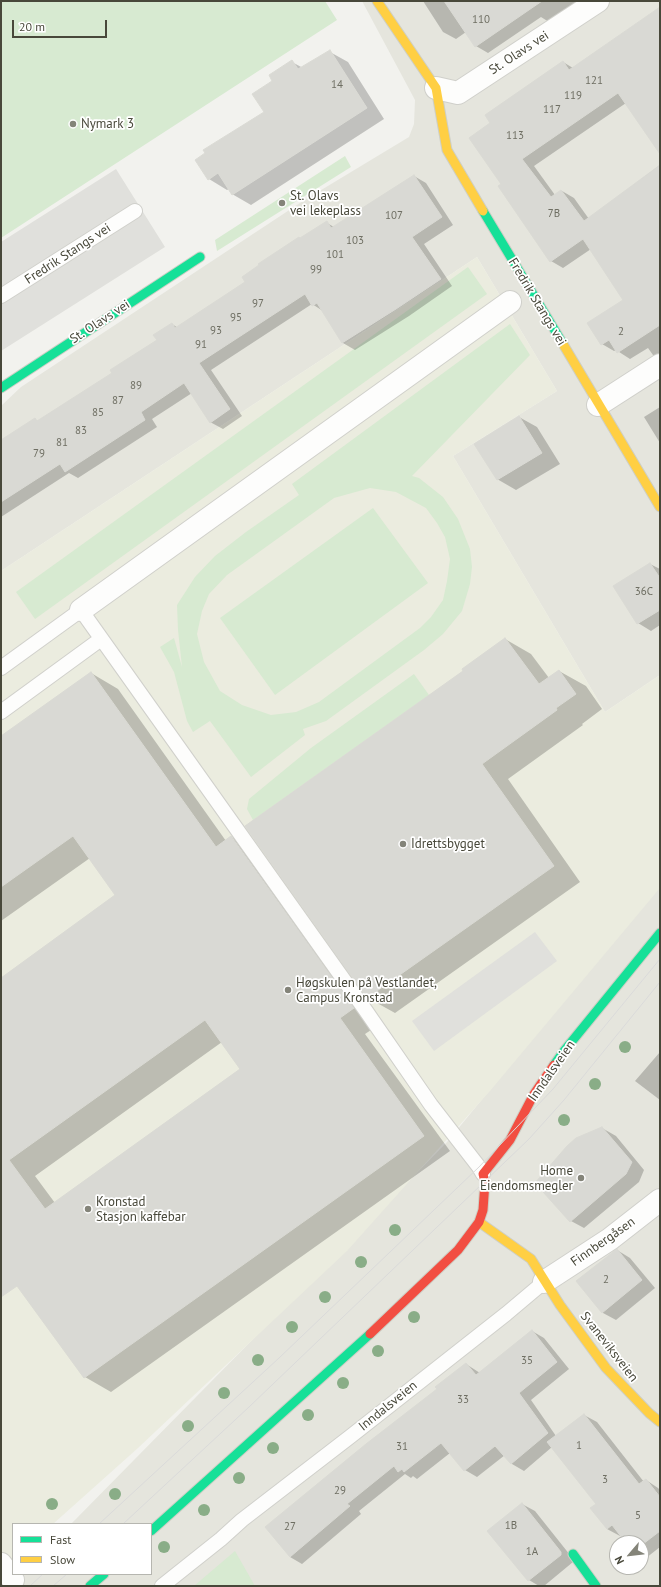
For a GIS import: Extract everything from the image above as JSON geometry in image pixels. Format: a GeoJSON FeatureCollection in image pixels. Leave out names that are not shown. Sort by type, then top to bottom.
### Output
{"type":"FeatureCollection","features":[{"type":"Feature","properties":{"kind":"street"},"geometry":{"type":"LineString","coordinates":[[377,1],[436,88]]}},
{"type":"Feature","properties":{"kind":"street","name":"St. Olavs vei"},"geometry":{"type":"LineString","coordinates":[[436,88],[458,93],[598,1]]}},
{"type":"Feature","properties":{"kind":"street","name":"Fredrik Stangs vei"},"geometry":{"type":"LineString","coordinates":[[436,88],[447,150],[660,508]]}},
{"type":"Feature","properties":{"kind":"street","name":"St. Olavs vei"},"geometry":{"type":"LineString","coordinates":[[1,388],[200,257]]}},
{"type":"Feature","properties":{"kind":"street"},"geometry":{"type":"LineString","coordinates":[[81,610],[510,302]]}},
{"type":"Feature","properties":{"kind":"street"},"geometry":{"type":"LineString","coordinates":[[598,405],[660,365]]}},
{"type":"Feature","properties":{"kind":"street","name":"Inndalsveien"},"geometry":{"type":"LineString","coordinates":[[483,1174],[510,1140],[534,1094],[564,1051],[660,933]]}},
{"type":"Feature","properties":{"kind":"street"},"geometry":{"type":"LineString","coordinates":[[152,1530],[347,1355],[458,1250],[479,1222],[483,1210],[485,1182],[483,1174]]}},
{"type":"Feature","properties":{"kind":"street","name":"Finnbergåsen"},"geometry":{"type":"LineString","coordinates":[[544,1282],[610,1239],[660,1200]]}},
{"type":"Feature","properties":{"kind":"street"},"geometry":{"type":"LineString","coordinates":[[479,1222],[531,1259],[544,1282]]}},
{"type":"Feature","properties":{"kind":"street","name":"Svaneviksveien"},"geometry":{"type":"LineString","coordinates":[[544,1282],[606,1368],[648,1413],[660,1422]]}},
{"type":"Feature","properties":{"kind":"street"},"geometry":{"type":"LineString","coordinates":[[572,1554],[596,1586]]}},
{"type":"Feature","properties":{"kind":"street"},"geometry":{"type":"LineString","coordinates":[[90,1586],[103,1575]]}},
{"type":"Feature","properties":{"kind":"lane","name":"Fredrik Stangs vei"},"geometry":{"type":"LineString","coordinates":[[1,296],[135,211]]}},
{"type":"Feature","properties":{"kind":"lane"},"geometry":{"type":"LineString","coordinates":[[1,668],[81,610],[431,1105],[483,1174]]}},
{"type":"Feature","properties":{"kind":"lane"},"geometry":{"type":"LineString","coordinates":[[1,712],[101,639]]}},
{"type":"Feature","properties":{"kind":"lane","name":"Inndalsveien"},"geometry":{"type":"LineString","coordinates":[[162,1586],[221,1539],[242,1520],[506,1314],[544,1282]]}},
{"type":"Feature","properties":{"kind":"shaded area"},"geometry":{"type":"Polygon","coordinates":[[[362,1],[660,1],[660,675],[605,712],[453,456],[557,391],[477,257],[1,571],[1,406],[21,387],[303,201],[409,137],[414,124],[415,100],[362,1]]]}},
{"type":"Feature","properties":{"kind":"shaded area"},"geometry":{"type":"Polygon","coordinates":[[[116,169],[165,247],[1,351],[1,242],[116,169]]]}},
{"type":"Feature","properties":{"kind":"shaded area","name":"Høgskulen på Vestlandet, Campus Kronstad"},"geometry":{"type":"Polygon","coordinates":[[[477,257],[557,391],[453,456],[605,712],[660,675],[660,888],[490,1091],[347,1251],[138,1448],[54,1523],[12,1523],[12,1561],[1,1571],[1,571],[477,257]]]}},
{"type":"Feature","properties":{"kind":"shaded area"},"geometry":{"type":"Polygon","coordinates":[[[660,881],[660,1586],[3,1586],[15,1575],[152,1575],[152,1523],[72,1523],[448,1141],[660,881]]]}},
{"type":"Feature","properties":{"kind":"shaded area"},"geometry":{"type":"Polygon","coordinates":[[[535,932],[557,961],[434,1051],[412,1021],[535,932]]]}},
{"type":"Feature","properties":{"kind":"green space","name":"Nymark 3"},"geometry":{"type":"Polygon","coordinates":[[[1,1],[325,1],[337,20],[1,238],[1,1]]]}},
{"type":"Feature","properties":{"kind":"green space","name":"St. Olavs vei lekeplass"},"geometry":{"type":"Polygon","coordinates":[[[345,156],[351,167],[217,251],[215,240],[345,156]]]}},
{"type":"Feature","properties":{"kind":"green space"},"geometry":{"type":"Polygon","coordinates":[[[468,267],[487,294],[35,619],[16,592],[468,267]]]}},
{"type":"Feature","properties":{"kind":"green space"},"geometry":{"type":"Polygon","coordinates":[[[510,324],[530,355],[412,476],[419,478],[443,497],[458,519],[470,549],[472,567],[470,584],[462,611],[443,634],[424,650],[326,721],[303,729],[305,735],[251,777],[210,721],[193,732],[187,721],[174,672],[160,647],[174,638],[182,667],[177,605],[195,577],[215,556],[246,532],[299,495],[292,484],[510,324]],[[370,488],[334,498],[227,575],[209,594],[202,611],[197,634],[204,662],[220,691],[242,705],[271,715],[296,712],[319,702],[420,628],[431,617],[443,600],[447,581],[450,559],[445,537],[426,508],[396,492],[370,488]]]}},
{"type":"Feature","properties":{"kind":"green space"},"geometry":{"type":"Polygon","coordinates":[[[373,508],[428,583],[275,695],[220,618],[373,508]]]}},
{"type":"Feature","properties":{"kind":"green space"},"geometry":{"type":"Polygon","coordinates":[[[414,674],[429,695],[253,820],[247,809],[249,799],[311,748],[414,674]]]}},
{"type":"Feature","properties":{"kind":"green space"},"geometry":{"type":"Polygon","coordinates":[[[235,1551],[255,1586],[194,1586],[235,1551]]]}},
{"type":"Feature","properties":{"kind":"building"},"geometry":{"type":"Polygon","coordinates":[[[444,1],[542,1],[475,47],[444,1]]]}},
{"type":"Feature","properties":{"kind":"building"},"geometry":{"type":"Polygon","coordinates":[[[660,7],[660,154],[618,93],[522,159],[551,197],[561,190],[584,221],[660,165],[660,325],[617,353],[609,340],[601,345],[587,323],[623,300],[583,239],[550,262],[498,186],[501,184],[469,138],[490,123],[485,115],[563,61],[569,70],[660,7]]]}},
{"type":"Feature","properties":{"kind":"building"},"geometry":{"type":"Polygon","coordinates":[[[330,50],[367,108],[232,195],[218,173],[208,180],[195,160],[205,153],[203,150],[264,112],[252,94],[272,81],[269,75],[292,60],[298,69],[330,50]]]}},
{"type":"Feature","properties":{"kind":"building"},"geometry":{"type":"Polygon","coordinates":[[[414,175],[442,217],[412,237],[441,279],[342,343],[317,303],[312,306],[305,294],[199,363],[230,409],[210,423],[184,383],[141,412],[145,420],[65,472],[60,464],[1,502],[1,440],[35,418],[37,421],[112,373],[110,370],[157,340],[153,335],[172,323],[175,328],[245,282],[242,277],[259,265],[258,264],[299,237],[300,238],[327,221],[331,228],[414,175]]]}},
{"type":"Feature","properties":{"kind":"building"},"geometry":{"type":"Polygon","coordinates":[[[519,416],[542,453],[497,480],[474,444],[519,416]]]}},
{"type":"Feature","properties":{"kind":"building"},"geometry":{"type":"Polygon","coordinates":[[[650,563],[660,578],[660,610],[637,624],[613,586],[650,563]]]}},
{"type":"Feature","properties":{"kind":"building","name":"Idrettsbygget"},"geometry":{"type":"Polygon","coordinates":[[[505,638],[539,684],[559,670],[576,694],[556,708],[557,710],[482,764],[554,866],[367,998],[245,826],[463,671],[462,669],[505,638]]]}},
{"type":"Feature","properties":{"kind":"building"},"geometry":{"type":"Polygon","coordinates":[[[91,672],[216,847],[231,836],[354,1008],[340,1018],[424,1136],[84,1378],[17,1286],[1,1297],[1,978],[115,895],[73,836],[1,887],[1,736],[91,672]],[[205,1020],[9,1160],[45,1209],[240,1069],[205,1020]]]}},
{"type":"Feature","properties":{"kind":"building"},"geometry":{"type":"Polygon","coordinates":[[[602,1127],[632,1162],[626,1174],[570,1222],[535,1183],[567,1146],[576,1138],[602,1127]]]}},
{"type":"Feature","properties":{"kind":"building"},"geometry":{"type":"Polygon","coordinates":[[[617,1249],[642,1280],[602,1313],[576,1281],[617,1249]]]}},
{"type":"Feature","properties":{"kind":"building"},"geometry":{"type":"Polygon","coordinates":[[[532,1330],[557,1362],[519,1393],[548,1433],[511,1464],[495,1446],[464,1471],[441,1443],[404,1472],[402,1469],[398,1472],[394,1466],[347,1504],[350,1506],[290,1557],[265,1527],[366,1444],[437,1389],[435,1387],[466,1363],[476,1375],[532,1330]]]}},
{"type":"Feature","properties":{"kind":"building"},"geometry":{"type":"Polygon","coordinates":[[[584,1414],[639,1484],[646,1479],[660,1497],[660,1531],[649,1539],[649,1535],[620,1535],[612,1525],[607,1529],[590,1508],[596,1504],[547,1442],[584,1414]]]}},
{"type":"Feature","properties":{"kind":"building"},"geometry":{"type":"Polygon","coordinates":[[[522,1503],[561,1552],[561,1555],[528,1581],[487,1531],[522,1503]]]}},
{"type":"Feature","properties":{"kind":"tram line"},"geometry":{"type":"LineString","coordinates":[[100,1523],[279,1358],[479,1167],[553,1089],[660,959]]}},
{"type":"Feature","properties":{"kind":"tram line"},"geometry":{"type":"LineString","coordinates":[[124,1523],[249,1407],[529,1139],[564,1100],[660,982]]}},
{"type":"Feature","properties":{"kind":"tram line"},"geometry":{"type":"LineString","coordinates":[[30,1586],[42,1575]]}},
{"type":"Feature","properties":{"kind":"tram line"},"geometry":{"type":"LineString","coordinates":[[53,1586],[66,1575]]}},
{"type":"Feature","properties":{"kind":"traffic: fast"},"geometry":{"type":"LineString","coordinates":[[483,211],[563,344]]}},
{"type":"Feature","properties":{"kind":"traffic: fast"},"geometry":{"type":"LineString","coordinates":[[1,388],[200,257]]}},
{"type":"Feature","properties":{"kind":"traffic: fast"},"geometry":{"type":"LineString","coordinates":[[554,1065],[660,933]]}},
{"type":"Feature","properties":{"kind":"traffic: fast"},"geometry":{"type":"LineString","coordinates":[[152,1530],[370,1334]]}},
{"type":"Feature","properties":{"kind":"traffic: fast"},"geometry":{"type":"LineString","coordinates":[[573,1554],[596,1586]]}},
{"type":"Feature","properties":{"kind":"traffic: fast"},"geometry":{"type":"LineString","coordinates":[[90,1586],[103,1575]]}},
{"type":"Feature","properties":{"kind":"traffic: slow"},"geometry":{"type":"LineString","coordinates":[[377,1],[436,88],[447,150],[483,211]]}},
{"type":"Feature","properties":{"kind":"traffic: slow"},"geometry":{"type":"LineString","coordinates":[[563,344],[660,507]]}},
{"type":"Feature","properties":{"kind":"traffic: slow"},"geometry":{"type":"LineString","coordinates":[[479,1222],[531,1259],[560,1305],[606,1368],[649,1413],[660,1422]]}},
{"type":"Feature","properties":{"kind":"traffic: jam"},"geometry":{"type":"LineString","coordinates":[[370,1334],[458,1250],[479,1222],[483,1210],[485,1182],[483,1174],[510,1140],[534,1094],[554,1065]]}},
{"type":"Feature","properties":{"kind":"place","name":"Nymark 3"},"geometry":{"type":"Point","coordinates":[73,124]}},
{"type":"Feature","properties":{"kind":"place","name":"St. Olavs vei lekeplass"},"geometry":{"type":"Point","coordinates":[282,203]}},
{"type":"Feature","properties":{"kind":"place","name":"Idrettsbygget"},"geometry":{"type":"Point","coordinates":[403,844]}},
{"type":"Feature","properties":{"kind":"place","name":"Høgskulen på Vestlandet, Campus Kronstad"},"geometry":{"type":"Point","coordinates":[288,990]}},
{"type":"Feature","properties":{"kind":"place","name":"Home Eiendomsmegler"},"geometry":{"type":"Point","coordinates":[581,1178]}},
{"type":"Feature","properties":{"kind":"place","name":"Kronstad Stasjon kaffebar"},"geometry":{"type":"Point","coordinates":[88,1209]}}]}
